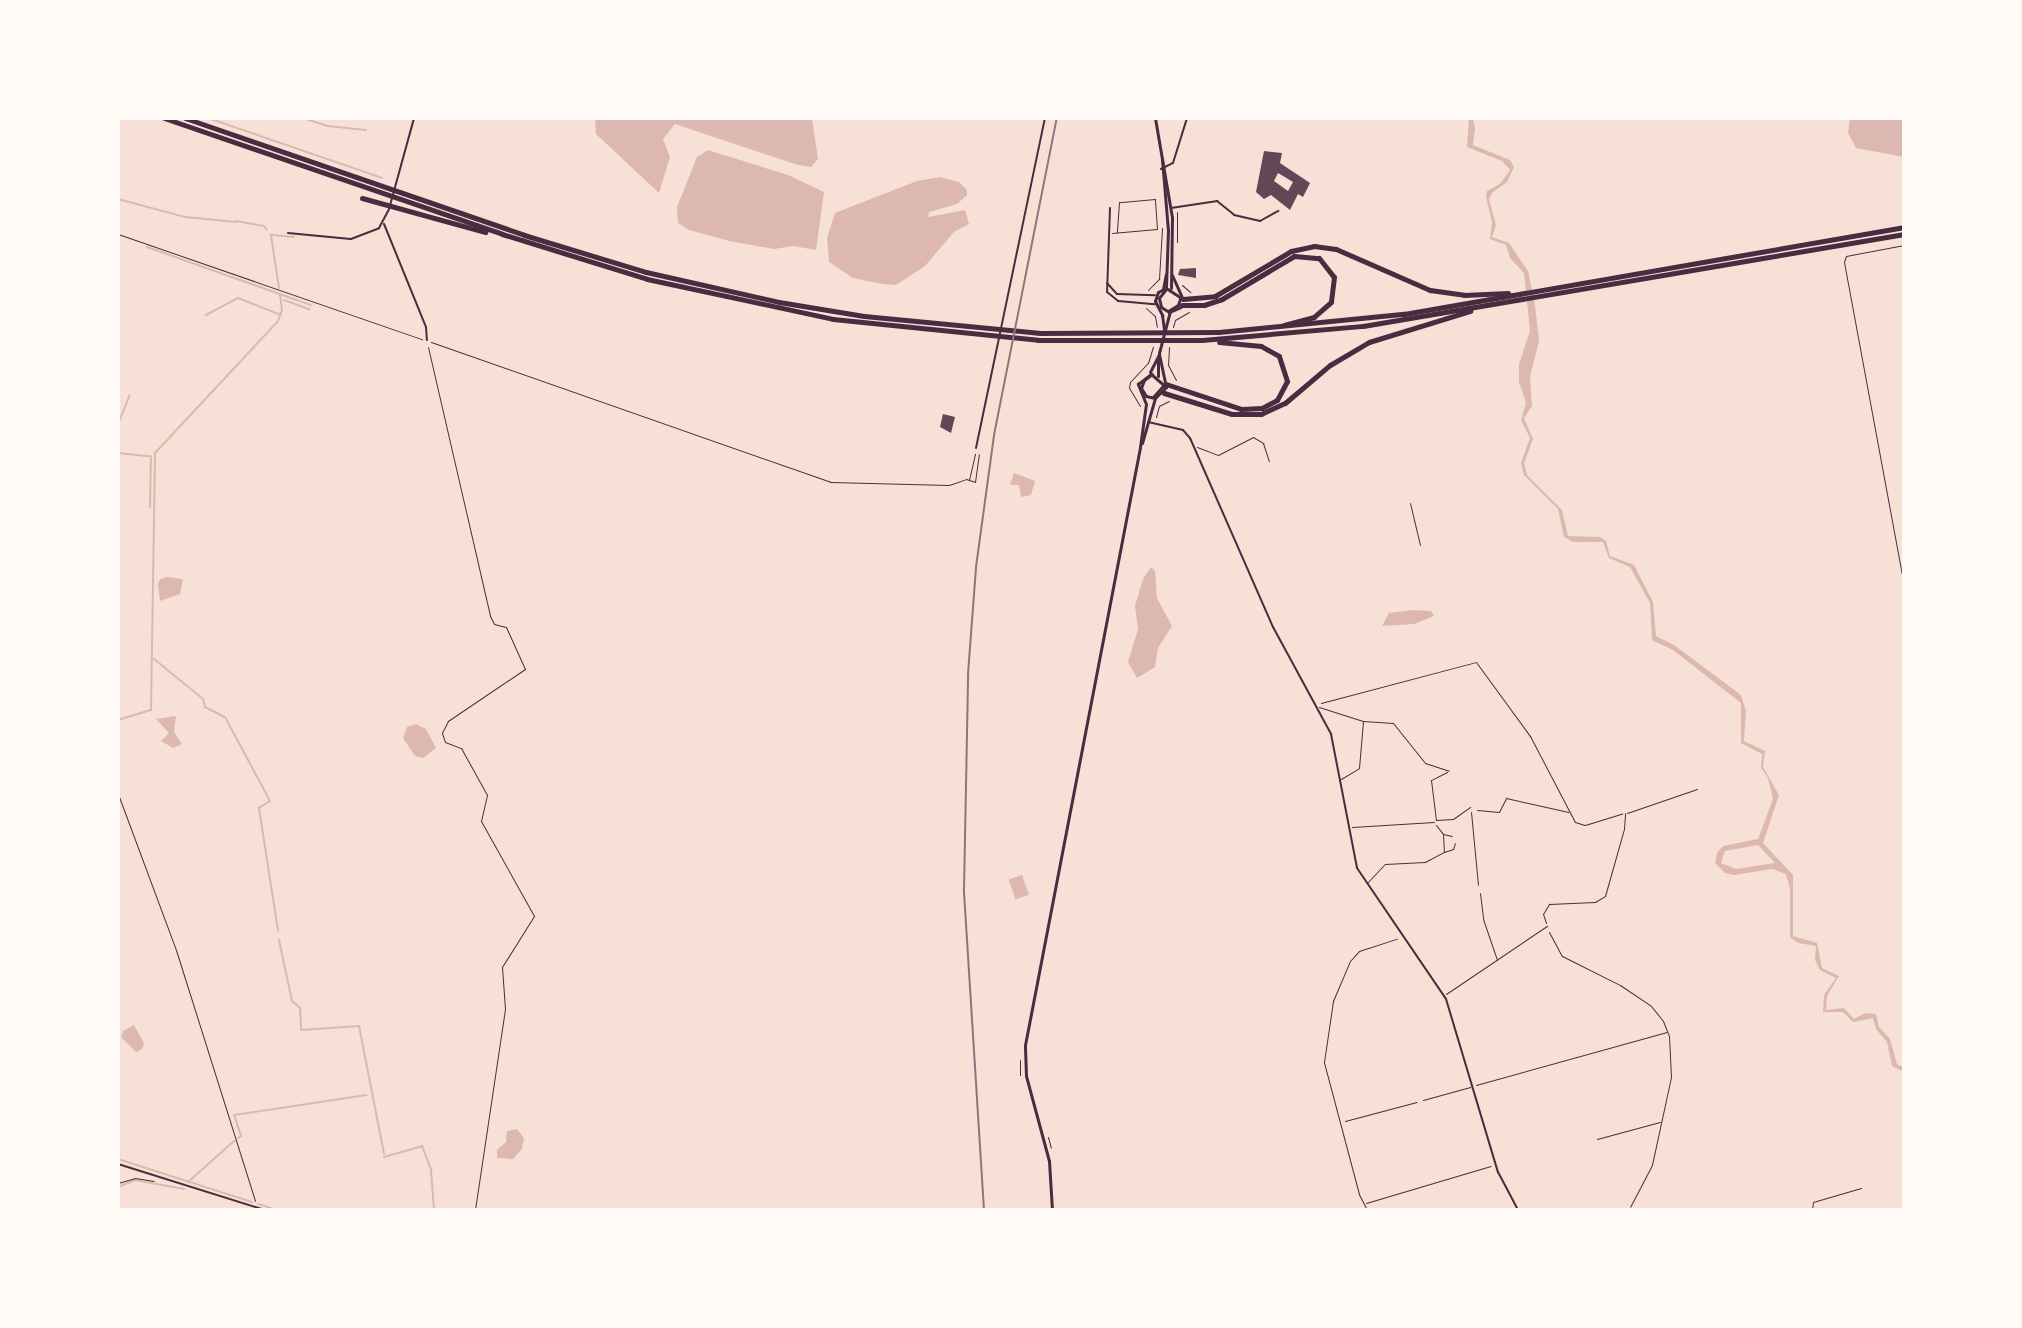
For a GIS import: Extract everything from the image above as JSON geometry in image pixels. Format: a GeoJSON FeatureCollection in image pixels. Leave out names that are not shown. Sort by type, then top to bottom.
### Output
{"type":"FeatureCollection","features":[{"type":"Feature","properties":{"kind":"highway"},"geometry":{"type":"LineString","coordinates":[[164,118],[583,261],[712,295],[860,323],[989,333],[1151,338],[1264,330],[1528,296],[1904,234]]}},
{"type":"Feature","properties":{"kind":"highway"},"geometry":{"type":"LineString","coordinates":[[185,118],[524,235],[646,272],[850,314],[989,333]]}},
{"type":"Feature","properties":{"kind":"highway"},"geometry":{"type":"LineString","coordinates":[[362,198],[502,234]]}},
{"type":"Feature","properties":{"kind":"highway"},"geometry":{"type":"LineString","coordinates":[[1165,388],[1232,414],[1268,412],[1289,401],[1342,356],[1369,342],[1478,308],[1528,296],[1904,227]]}},
{"type":"Feature","properties":{"kind":"highway"},"geometry":{"type":"LineString","coordinates":[[1182,300],[1218,294],[1291,251],[1314,246],[1336,249],[1437,292],[1528,296]]}},
{"type":"Feature","properties":{"kind":"highway"},"geometry":{"type":"LineString","coordinates":[[1182,300],[1191,306],[1226,297],[1294,256],[1309,254],[1326,263],[1335,286],[1325,309],[1310,319],[1264,330]]}},
{"type":"Feature","properties":{"kind":"highway"},"geometry":{"type":"LineString","coordinates":[[1182,300],[1201,299]]}},
{"type":"Feature","properties":{"kind":"highway"},"geometry":{"type":"LineString","coordinates":[[1202,340],[1363,326],[1478,308]]}},
{"type":"Feature","properties":{"kind":"highway"},"geometry":{"type":"LineString","coordinates":[[1173,336],[1271,350],[1285,365],[1287,377],[1284,392],[1266,407],[1246,410],[1175,392]]}},
{"type":"Feature","properties":{"kind":"main road"},"geometry":{"type":"LineString","coordinates":[[1155,118],[1169,208],[1169,288],[1156,302]]}},
{"type":"Feature","properties":{"kind":"main road"},"geometry":{"type":"LineString","coordinates":[[1140,447],[1154,398],[1165,388],[1160,375],[1159,354],[1169,311],[1182,300],[1169,288],[1169,274]]}},
{"type":"Feature","properties":{"kind":"main road"},"geometry":{"type":"LineString","coordinates":[[1164,330],[1156,295],[1169,288]]}},
{"type":"Feature","properties":{"kind":"main road"},"geometry":{"type":"LineString","coordinates":[[1156,302],[1169,311]]}},
{"type":"Feature","properties":{"kind":"main road"},"geometry":{"type":"LineString","coordinates":[[1140,385],[1151,374],[1159,354]]}},
{"type":"Feature","properties":{"kind":"main road"},"geometry":{"type":"LineString","coordinates":[[1151,374],[1160,375]]}},
{"type":"Feature","properties":{"kind":"main road"},"geometry":{"type":"LineString","coordinates":[[1140,385],[1144,394],[1154,398]]}},
{"type":"Feature","properties":{"kind":"main road"},"geometry":{"type":"LineString","coordinates":[[1052,1210],[1049,1161],[1026,1076],[1025,1045],[1140,447],[1144,399],[1140,385]]}},
{"type":"Feature","properties":{"kind":"street"},"geometry":{"type":"LineString","coordinates":[[288,233],[351,239],[365,236],[384,223],[414,118]]}},
{"type":"Feature","properties":{"kind":"street"},"geometry":{"type":"LineString","coordinates":[[976,448],[1045,118]]}},
{"type":"Feature","properties":{"kind":"street"},"geometry":{"type":"LineString","coordinates":[[1164,169],[1177,154],[1187,118]]}},
{"type":"Feature","properties":{"kind":"street"},"geometry":{"type":"LineString","coordinates":[[1169,208],[1217,201],[1234,215],[1260,221],[1278,211]]}},
{"type":"Feature","properties":{"kind":"street"},"geometry":{"type":"LineString","coordinates":[[1110,208],[1107,292],[1115,300],[1156,302]]}},
{"type":"Feature","properties":{"kind":"street"},"geometry":{"type":"LineString","coordinates":[[384,223],[426,327],[427,342]]}},
{"type":"Feature","properties":{"kind":"street"},"geometry":{"type":"LineString","coordinates":[[1107,282],[1117,294],[1156,295]]}},
{"type":"Feature","properties":{"kind":"street"},"geometry":{"type":"LineString","coordinates":[[1143,421],[1183,430],[1194,446],[1273,627],[1331,734],[1354,859],[1367,883],[1444,995],[1474,1086],[1495,1165],[1518,1210]]}},
{"type":"Feature","properties":{"kind":"street"},"geometry":{"type":"LineString","coordinates":[[118,1164],[265,1210]]}},
{"type":"Feature","properties":{"kind":"lane"},"geometry":{"type":"LineString","coordinates":[[1109,233],[1158,227],[1155,199],[1119,202],[1117,232]]}},
{"type":"Feature","properties":{"kind":"lane"},"geometry":{"type":"LineString","coordinates":[[1194,446],[1218,455],[1253,437],[1263,443],[1269,461]]}},
{"type":"Feature","properties":{"kind":"lane"},"geometry":{"type":"LineString","coordinates":[[1315,705],[1363,721],[1393,723],[1425,763],[1449,771],[1431,780],[1435,821],[1443,834],[1444,852]]}},
{"type":"Feature","properties":{"kind":"lane"},"geometry":{"type":"LineString","coordinates":[[1341,779],[1359,768],[1363,721]]}},
{"type":"Feature","properties":{"kind":"lane"},"geometry":{"type":"LineString","coordinates":[[1349,828],[1453,819],[1470,808],[1478,885]]}},
{"type":"Feature","properties":{"kind":"lane"},"geometry":{"type":"LineString","coordinates":[[1443,834],[1452,836]]}},
{"type":"Feature","properties":{"kind":"lane"},"geometry":{"type":"LineString","coordinates":[[1367,883],[1385,864],[1425,862],[1453,849],[1455,843]]}},
{"type":"Feature","properties":{"kind":"lane"},"geometry":{"type":"LineString","coordinates":[[1480,893],[1483,919],[1497,960]]}},
{"type":"Feature","properties":{"kind":"lane"},"geometry":{"type":"LineString","coordinates":[[1444,995],[1547,926]]}},
{"type":"Feature","properties":{"kind":"lane"},"geometry":{"type":"LineString","coordinates":[[1423,1100],[1474,1086]]}},
{"type":"Feature","properties":{"kind":"path"},"geometry":{"type":"LineString","coordinates":[[1142,291],[1147,293],[1159,279],[1163,218]]}},
{"type":"Feature","properties":{"kind":"path"},"geometry":{"type":"LineString","coordinates":[[118,234],[830,482],[949,485],[969,480],[975,482],[976,448]]}},
{"type":"Feature","properties":{"kind":"path"},"geometry":{"type":"LineString","coordinates":[[1904,245],[1846,256],[1844,262],[1904,585]]}},
{"type":"Feature","properties":{"kind":"path"},"geometry":{"type":"LineString","coordinates":[[1179,281],[1192,298]]}},
{"type":"Feature","properties":{"kind":"path"},"geometry":{"type":"LineString","coordinates":[[1144,302],[1155,316],[1157,329]]}},
{"type":"Feature","properties":{"kind":"path"},"geometry":{"type":"LineString","coordinates":[[1155,424],[1159,406],[1175,392],[1177,382],[1167,362],[1175,320],[1189,312],[1191,306]]}},
{"type":"Feature","properties":{"kind":"path"},"geometry":{"type":"LineString","coordinates":[[1140,413],[1129,384],[1132,376],[1148,363],[1151,338]]}},
{"type":"Feature","properties":{"kind":"path"},"geometry":{"type":"LineString","coordinates":[[427,342],[490,616],[494,624],[506,627],[525,669],[448,721],[442,733],[445,742],[461,748],[487,795],[481,821],[534,916],[502,967],[505,1009],[475,1210]]}},
{"type":"Feature","properties":{"kind":"path"},"geometry":{"type":"LineString","coordinates":[[969,480],[976,448]]}},
{"type":"Feature","properties":{"kind":"path"},"geometry":{"type":"LineString","coordinates":[[1410,503],[1420,545]]}},
{"type":"Feature","properties":{"kind":"path"},"geometry":{"type":"LineString","coordinates":[[1315,705],[1476,662],[1530,736],[1569,813],[1579,825],[1697,789]]}},
{"type":"Feature","properties":{"kind":"path"},"geometry":{"type":"LineString","coordinates":[[118,794],[176,950],[257,1207]]}},
{"type":"Feature","properties":{"kind":"path"},"geometry":{"type":"LineString","coordinates":[[1685,794],[1686,800]]}},
{"type":"Feature","properties":{"kind":"path"},"geometry":{"type":"LineString","coordinates":[[1470,808],[1499,812],[1506,798],[1569,813]]}},
{"type":"Feature","properties":{"kind":"path"},"geometry":{"type":"LineString","coordinates":[[1622,1210],[1632,1208],[1652,1165],[1671,1077],[1672,1056],[1667,1032],[1663,1021],[1637,995],[1562,956],[1543,914],[1549,904],[1595,902],[1605,896],[1624,829],[1625,813]]}},
{"type":"Feature","properties":{"kind":"path"},"geometry":{"type":"LineString","coordinates":[[1367,1210],[1324,1062],[1333,1001],[1350,961],[1359,951],[1403,937]]}},
{"type":"Feature","properties":{"kind":"path"},"geometry":{"type":"LineString","coordinates":[[1474,1086],[1667,1032]]}},
{"type":"Feature","properties":{"kind":"path"},"geometry":{"type":"LineString","coordinates":[[1342,1122],[1423,1100]]}},
{"type":"Feature","properties":{"kind":"path"},"geometry":{"type":"LineString","coordinates":[[1597,1139],[1660,1122]]}},
{"type":"Feature","properties":{"kind":"path"},"geometry":{"type":"LineString","coordinates":[[1363,1204],[1495,1165]]}},
{"type":"Feature","properties":{"kind":"path"},"geometry":{"type":"LineString","coordinates":[[118,1183],[135,1178],[157,1181]]}},
{"type":"Feature","properties":{"kind":"path"},"geometry":{"type":"LineString","coordinates":[[1812,1210],[1813,1202],[1861,1188]]}},
{"type":"Feature","properties":{"kind":"shaded area"},"geometry":{"type":"Polygon","coordinates":[[[595,118],[812,118],[818,159],[811,167],[798,165],[675,124],[663,139],[670,157],[659,193],[596,134],[595,118]]]}},
{"type":"Feature","properties":{"kind":"shaded area"},"geometry":{"type":"Polygon","coordinates":[[[1469,118],[1473,118],[1473,145],[1510,160],[1514,167],[1507,182],[1489,199],[1496,225],[1492,237],[1509,243],[1528,271],[1535,305],[1539,341],[1530,377],[1532,406],[1524,418],[1533,439],[1524,463],[1527,475],[1562,510],[1568,536],[1600,537],[1606,541],[1610,556],[1634,565],[1653,602],[1656,636],[1674,645],[1741,695],[1746,711],[1744,741],[1765,751],[1763,767],[1779,795],[1763,843],[1793,875],[1793,936],[1817,943],[1822,968],[1839,976],[1827,996],[1826,1010],[1844,1008],[1854,1019],[1865,1013],[1876,1014],[1879,1027],[1890,1039],[1897,1064],[1904,1068],[1904,1072],[1892,1066],[1887,1042],[1876,1029],[1873,1018],[1853,1022],[1843,1012],[1823,1012],[1824,995],[1836,978],[1820,970],[1815,960],[1816,946],[1798,943],[1790,937],[1790,889],[1786,874],[1772,869],[1734,875],[1725,873],[1715,863],[1717,853],[1723,846],[1758,839],[1773,799],[1768,778],[1761,768],[1762,754],[1741,743],[1741,703],[1673,650],[1652,640],[1650,603],[1630,567],[1609,558],[1603,542],[1573,542],[1564,537],[1558,509],[1524,475],[1521,463],[1530,438],[1521,420],[1526,403],[1519,382],[1519,364],[1530,331],[1524,273],[1510,258],[1506,245],[1490,239],[1492,222],[1486,197],[1487,191],[1500,184],[1510,170],[1502,161],[1467,147],[1469,118]],[[1758,845],[1725,851],[1721,863],[1736,869],[1775,863],[1758,845]]]}},
{"type":"Feature","properties":{"kind":"shaded area"},"geometry":{"type":"Polygon","coordinates":[[[1850,118],[1904,118],[1904,157],[1856,148],[1848,133],[1850,118]]]}},
{"type":"Feature","properties":{"kind":"shaded area"},"geometry":{"type":"Polygon","coordinates":[[[708,150],[788,175],[824,192],[816,250],[793,246],[774,249],[729,241],[689,230],[678,223],[677,207],[697,157],[708,150]]]}},
{"type":"Feature","properties":{"kind":"shaded area"},"geometry":{"type":"Polygon","coordinates":[[[940,177],[959,182],[967,190],[967,195],[957,204],[929,212],[928,217],[965,210],[969,224],[954,232],[925,266],[896,285],[853,278],[829,262],[827,238],[835,213],[917,181],[940,177]]]}},
{"type":"Feature","properties":{"kind":"shaded area"},"geometry":{"type":"Polygon","coordinates":[[[1014,473],[1035,481],[1031,495],[1021,497],[1019,485],[1010,485],[1014,473]]]}},
{"type":"Feature","properties":{"kind":"shaded area"},"geometry":{"type":"Polygon","coordinates":[[[1151,567],[1155,571],[1157,598],[1172,626],[1158,648],[1155,667],[1137,678],[1128,662],[1138,629],[1135,606],[1143,579],[1151,567]]]}},
{"type":"Feature","properties":{"kind":"shaded area"},"geometry":{"type":"Polygon","coordinates":[[[160,579],[183,579],[180,594],[160,601],[158,584],[160,579]]]}},
{"type":"Feature","properties":{"kind":"shaded area"},"geometry":{"type":"Polygon","coordinates":[[[1431,611],[1434,616],[1414,624],[1382,626],[1389,613],[1431,611]]]}},
{"type":"Feature","properties":{"kind":"shaded area"},"geometry":{"type":"Polygon","coordinates":[[[176,716],[174,732],[182,744],[173,748],[161,741],[169,733],[156,719],[176,716]]]}},
{"type":"Feature","properties":{"kind":"shaded area"},"geometry":{"type":"Polygon","coordinates":[[[416,724],[426,729],[436,748],[423,758],[415,756],[403,738],[407,727],[416,724]]]}},
{"type":"Feature","properties":{"kind":"shaded area"},"geometry":{"type":"Polygon","coordinates":[[[1022,875],[1029,895],[1016,899],[1009,880],[1022,875]]]}},
{"type":"Feature","properties":{"kind":"shaded area"},"geometry":{"type":"Polygon","coordinates":[[[134,1025],[144,1043],[142,1049],[136,1052],[121,1037],[123,1031],[134,1025]]]}},
{"type":"Feature","properties":{"kind":"shaded area"},"geometry":{"type":"Polygon","coordinates":[[[517,1129],[524,1138],[522,1149],[513,1159],[497,1158],[497,1150],[506,1142],[507,1131],[517,1129]]]}},
{"type":"Feature","properties":{"kind":"building"},"geometry":{"type":"Polygon","coordinates":[[[1264,151],[1282,153],[1280,163],[1310,183],[1303,197],[1298,194],[1290,210],[1271,195],[1264,199],[1256,192],[1264,151]],[[1278,173],[1274,181],[1288,191],[1293,182],[1278,173]]]}},
{"type":"Feature","properties":{"kind":"building"},"geometry":{"type":"Polygon","coordinates":[[[1196,268],[1196,278],[1178,275],[1180,269],[1196,268]]]}},
{"type":"Feature","properties":{"kind":"building"},"geometry":{"type":"Polygon","coordinates":[[[943,414],[955,417],[951,433],[940,427],[943,414]]]}},
{"type":"Feature","properties":{"kind":"waterway"},"geometry":{"type":"LineString","coordinates":[[208,118],[382,178]]}},
{"type":"Feature","properties":{"kind":"waterway"},"geometry":{"type":"LineString","coordinates":[[303,118],[328,126],[366,130]]}},
{"type":"Feature","properties":{"kind":"waterway"},"geometry":{"type":"LineString","coordinates":[[118,199],[185,217],[236,222]]}},
{"type":"Feature","properties":{"kind":"waterway"},"geometry":{"type":"LineString","coordinates":[[236,221],[264,226],[267,230]]}},
{"type":"Feature","properties":{"kind":"waterway"},"geometry":{"type":"LineString","coordinates":[[279,288],[271,235],[294,237]]}},
{"type":"Feature","properties":{"kind":"waterway"},"geometry":{"type":"LineString","coordinates":[[147,247],[311,305]]}},
{"type":"Feature","properties":{"kind":"waterway"},"geometry":{"type":"LineString","coordinates":[[118,720],[151,710],[155,453],[278,321],[282,310],[280,294]]}},
{"type":"Feature","properties":{"kind":"waterway"},"geometry":{"type":"LineString","coordinates":[[206,315],[238,298],[281,315]]}},
{"type":"Feature","properties":{"kind":"waterway"},"geometry":{"type":"LineString","coordinates":[[284,300],[309,309]]}},
{"type":"Feature","properties":{"kind":"waterway"},"geometry":{"type":"LineString","coordinates":[[118,424],[130,395]]}},
{"type":"Feature","properties":{"kind":"waterway"},"geometry":{"type":"LineString","coordinates":[[118,453],[149,456]]}},
{"type":"Feature","properties":{"kind":"waterway"},"geometry":{"type":"LineString","coordinates":[[150,507],[151,456]]}},
{"type":"Feature","properties":{"kind":"waterway"},"geometry":{"type":"LineString","coordinates":[[154,659],[203,699],[205,707],[225,717],[270,801],[259,808],[278,931]]}},
{"type":"Feature","properties":{"kind":"waterway"},"geometry":{"type":"LineString","coordinates":[[279,940],[292,1001],[300,1008],[301,1030],[359,1026],[384,1154]]}},
{"type":"Feature","properties":{"kind":"waterway"},"geometry":{"type":"LineString","coordinates":[[238,1138],[241,1136],[234,1115],[367,1095]]}},
{"type":"Feature","properties":{"kind":"waterway"},"geometry":{"type":"LineString","coordinates":[[188,1182],[234,1141]]}},
{"type":"Feature","properties":{"kind":"waterway"},"geometry":{"type":"LineString","coordinates":[[384,1157],[422,1146],[431,1170],[434,1210]]}},
{"type":"Feature","properties":{"kind":"waterway"},"geometry":{"type":"LineString","coordinates":[[118,1159],[252,1202]]}},
{"type":"Feature","properties":{"kind":"waterway"},"geometry":{"type":"LineString","coordinates":[[118,1187],[135,1180],[184,1189]]}},
{"type":"Feature","properties":{"kind":"waterway"},"geometry":{"type":"LineString","coordinates":[[258,1204],[278,1210]]}},
{"type":"Feature","properties":{"kind":"railway"},"geometry":{"type":"LineString","coordinates":[[984,1210],[964,890],[968,674],[976,567],[994,435],[1057,118]]}}]}
